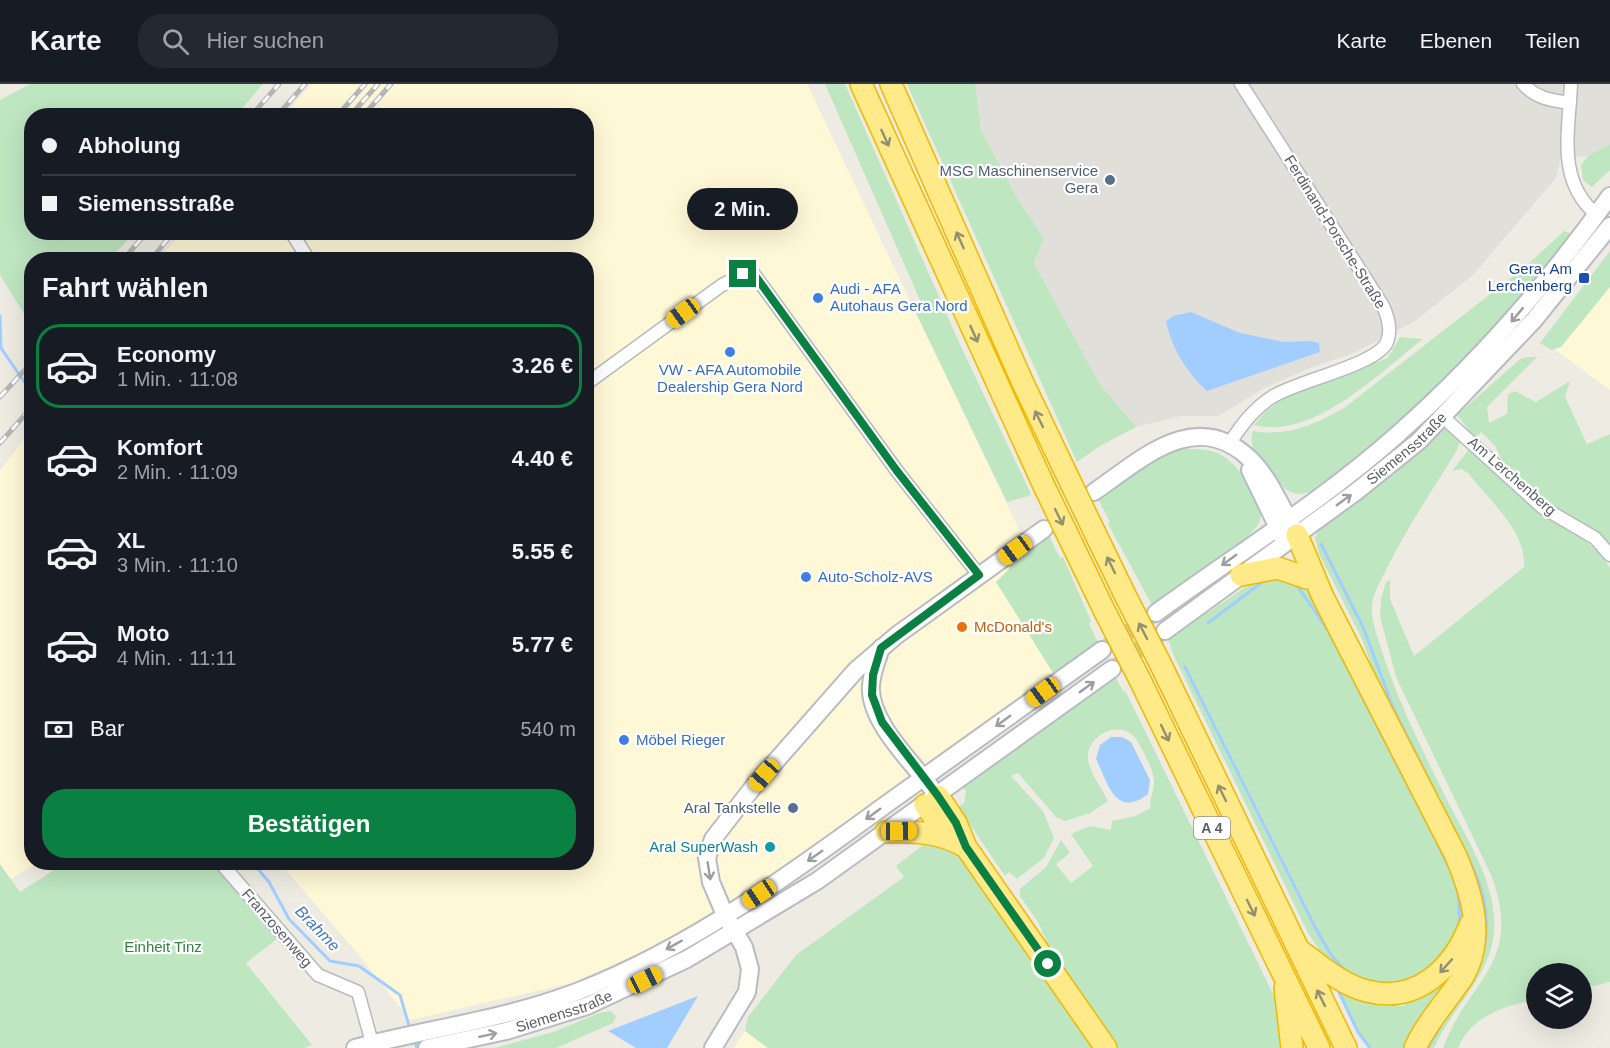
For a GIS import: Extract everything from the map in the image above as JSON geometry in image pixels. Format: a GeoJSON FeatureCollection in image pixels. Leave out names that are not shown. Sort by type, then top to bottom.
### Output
{"type":"FeatureCollection","features":[{"type":"Feature","properties":{"kind":"highway","name":"A 4"},"geometry":{"type":"LineString","coordinates":[[861,84],[1044,486],[1319,1048]]}},
{"type":"Feature","properties":{"kind":"highway","name":"A 4"},"geometry":{"type":"LineString","coordinates":[[891,84],[1022,381],[1346,1048]]}},
{"type":"Feature","properties":{"kind":"highway"},"geometry":{"type":"LineString","coordinates":[[1287,531],[1307,578],[1323,597]]}},
{"type":"Feature","properties":{"kind":"highway"},"geometry":{"type":"LineString","coordinates":[[1287,531],[1323,597],[1466,879],[1474,915],[1474,943],[1471,961],[1462,978],[1423,1031],[1415,1048]]}},
{"type":"Feature","properties":{"kind":"highway"},"geometry":{"type":"LineString","coordinates":[[1241,575],[1278,568],[1307,578]]}},
{"type":"Feature","properties":{"kind":"highway"},"geometry":{"type":"LineString","coordinates":[[932,800],[957,842],[1106,1048]]}},
{"type":"Feature","properties":{"kind":"highway"},"geometry":{"type":"LineString","coordinates":[[886,832],[926,832],[957,842]]}},
{"type":"Feature","properties":{"kind":"highway"},"geometry":{"type":"LineString","coordinates":[[1296,948],[1348,983],[1367,991],[1386,993],[1408,990],[1426,984],[1454,958],[1474,915]]}},
{"type":"Feature","properties":{"kind":"highway"},"geometry":{"type":"LineString","coordinates":[[1284,975],[1292,1048]]}},
{"type":"Feature","properties":{"kind":"main road","name":"Siemensstraße"},"geometry":{"type":"LineString","coordinates":[[1165,631],[1241,575],[1443,392],[1504,331],[1610,196]]}},
{"type":"Feature","properties":{"kind":"main road"},"geometry":{"type":"LineString","coordinates":[[1596,215],[1610,226]]}},
{"type":"Feature","properties":{"kind":"main road","name":"Siemensstraße"},"geometry":{"type":"LineString","coordinates":[[1156,613],[1376,476],[1443,417],[1534,320],[1610,226]]}},
{"type":"Feature","properties":{"kind":"main road"},"geometry":{"type":"LineString","coordinates":[[1094,492],[1161,446],[1177,439],[1199,436],[1229,444],[1260,470],[1287,531]]}},
{"type":"Feature","properties":{"kind":"main road"},"geometry":{"type":"LineString","coordinates":[[713,1048],[747,992],[750,969],[748,956],[725,915],[708,870],[713,839],[773,764],[855,670],[881,648],[1044,529]]}},
{"type":"Feature","properties":{"kind":"main road"},"geometry":{"type":"LineString","coordinates":[[881,648],[871,686],[873,702],[882,722],[924,778],[932,800]]}},
{"type":"Feature","properties":{"kind":"main road","name":"Siemensstraße"},"geometry":{"type":"LineString","coordinates":[[428,1042],[504,1014],[581,990],[639,964],[725,915],[835,842],[1102,650]]}},
{"type":"Feature","properties":{"kind":"main road","name":"Siemensstraße"},"geometry":{"type":"LineString","coordinates":[[355,1048],[373,1046],[403,1036],[428,1042],[506,1031],[587,1006],[666,969],[756,919],[886,832],[1112,669]]}},
{"type":"Feature","properties":{"kind":"main road"},"geometry":{"type":"LineString","coordinates":[[836,692],[854,686],[871,686]]}},
{"type":"Feature","properties":{"kind":"main road"},"geometry":{"type":"LineString","coordinates":[[748,956],[756,919]]}},
{"type":"Feature","properties":{"kind":"street","name":"Ferdinand-Porsche-Straße"},"geometry":{"type":"LineString","coordinates":[[1229,444],[1244,422],[1271,397],[1373,356],[1387,342],[1389,333],[1383,306],[1241,84]]}},
{"type":"Feature","properties":{"kind":"street"},"geometry":{"type":"LineString","coordinates":[[1523,84],[1533,94],[1545,99],[1570,103]]}},
{"type":"Feature","properties":{"kind":"street"},"geometry":{"type":"LineString","coordinates":[[1571,84],[1570,177],[1581,202],[1596,215]]}},
{"type":"Feature","properties":{"kind":"street"},"geometry":{"type":"LineString","coordinates":[[594,378],[722,285],[751,270],[897,471],[979,575]]}},
{"type":"Feature","properties":{"kind":"street","name":"Am Lerchenberg"},"geometry":{"type":"LineString","coordinates":[[1443,417],[1542,507],[1595,538],[1610,555]]}},
{"type":"Feature","properties":{"kind":"street","name":"Franzosenweg"},"geometry":{"type":"LineString","coordinates":[[227,870],[318,975],[358,992],[373,1046]]}},
{"type":"Feature","properties":{"kind":"shaded area"},"geometry":{"type":"Polygon","coordinates":[[[312,84],[807,84],[1080,658],[917,777],[731,905],[672,939],[571,983],[410,1020],[359,955],[286,870],[594,870],[594,252],[165,252],[175,240],[594,240],[594,108],[290,108],[312,84]]]}},
{"type":"Feature","properties":{"kind":"shaded area"},"geometry":{"type":"Polygon","coordinates":[[[975,84],[1610,84],[1610,144],[1588,156],[1561,158],[1556,178],[1473,275],[1415,321],[1354,353],[1310,368],[1262,389],[1219,416],[1181,416],[1136,427],[1099,383],[1034,263],[1044,238],[1016,196],[981,130],[975,84]]]}},
{"type":"Feature","properties":{"kind":"shaded area"},"geometry":{"type":"Polygon","coordinates":[[[1610,261],[1610,390],[1546,343],[1610,261]]]}},
{"type":"Feature","properties":{"kind":"shaded area"},"geometry":{"type":"Polygon","coordinates":[[[24,438],[26,870],[10,879],[0,864],[0,471],[24,438]]]}},
{"type":"Feature","properties":{"kind":"shaded area"},"geometry":{"type":"Polygon","coordinates":[[[745,1031],[768,1048],[734,1048],[745,1031]]]}},
{"type":"Feature","properties":{"kind":"green space"},"geometry":{"type":"Polygon","coordinates":[[[30,84],[263,84],[242,108],[24,108],[24,240],[128,240],[116,252],[24,252],[24,314],[0,275],[0,100],[30,84]]]}},
{"type":"Feature","properties":{"kind":"green space"},"geometry":{"type":"Polygon","coordinates":[[[825,84],[845,84],[963,351],[1031,494],[1029,496],[1007,502],[916,313],[923,307],[825,84]]]}},
{"type":"Feature","properties":{"kind":"green space"},"geometry":{"type":"Polygon","coordinates":[[[907,84],[975,84],[981,130],[1016,196],[1044,238],[1034,263],[1099,383],[1136,427],[1100,446],[1077,462],[907,84]]]}},
{"type":"Feature","properties":{"kind":"green space"},"geometry":{"type":"Polygon","coordinates":[[[1610,144],[1610,170],[1592,187],[1583,180],[1581,165],[1588,156],[1610,144]]]}},
{"type":"Feature","properties":{"kind":"green space"},"geometry":{"type":"Polygon","coordinates":[[[1564,231],[1573,234],[1524,297],[1488,338],[1405,417],[1321,485],[1310,491],[1300,494],[1290,492],[1278,482],[1253,448],[1253,431],[1289,431],[1322,420],[1344,408],[1525,267],[1564,231]]]}},
{"type":"Feature","properties":{"kind":"green space"},"geometry":{"type":"Polygon","coordinates":[[[1610,251],[1610,287],[1561,347],[1552,350],[1540,343],[1610,251]]]}},
{"type":"Feature","properties":{"kind":"green space"},"geometry":{"type":"Polygon","coordinates":[[[1400,337],[1423,339],[1344,400],[1300,423],[1277,427],[1254,425],[1265,412],[1287,395],[1388,358],[1400,337]]]}},
{"type":"Feature","properties":{"kind":"green space"},"geometry":{"type":"Polygon","coordinates":[[[1537,357],[1487,407],[1489,423],[1507,414],[1508,394],[1515,391],[1536,402],[1570,381],[1565,397],[1587,444],[1610,434],[1610,548],[1594,530],[1556,509],[1527,486],[1504,464],[1495,446],[1481,432],[1475,438],[1457,415],[1520,359],[1537,357]]]}},
{"type":"Feature","properties":{"kind":"green space"},"geometry":{"type":"Polygon","coordinates":[[[1440,429],[1449,431],[1458,438],[1460,441],[1457,450],[1393,556],[1375,592],[1372,611],[1375,630],[1389,673],[1404,709],[1486,878],[1494,914],[1494,932],[1491,948],[1478,978],[1434,1048],[1420,1048],[1482,932],[1377,681],[1362,639],[1319,554],[1315,538],[1321,526],[1440,429]]]}},
{"type":"Feature","properties":{"kind":"green space"},"geometry":{"type":"Polygon","coordinates":[[[1470,448],[1531,504],[1594,548],[1610,568],[1610,982],[1592,986],[1592,963],[1526,963],[1526,1002],[1501,1009],[1480,1020],[1464,1037],[1458,1048],[1443,1048],[1454,1024],[1497,952],[1501,932],[1500,907],[1492,877],[1396,677],[1380,616],[1381,599],[1386,582],[1390,580],[1390,599],[1414,656],[1524,567],[1519,541],[1505,517],[1468,473],[1461,469],[1452,471],[1470,448]]]}},
{"type":"Feature","properties":{"kind":"green space"},"geometry":{"type":"Polygon","coordinates":[[[1175,449],[1208,450],[1225,457],[1249,483],[1261,514],[1259,523],[1247,537],[1152,605],[1108,524],[1110,522],[1097,497],[1149,460],[1175,449]]]}},
{"type":"Feature","properties":{"kind":"green space"},"geometry":{"type":"Polygon","coordinates":[[[1047,532],[1060,558],[1063,557],[1099,644],[1055,676],[996,582],[1010,568],[1006,561],[1047,532]]]}},
{"type":"Feature","properties":{"kind":"green space"},"geometry":{"type":"Polygon","coordinates":[[[1272,573],[1304,586],[1313,599],[1458,878],[1464,920],[1430,976],[1376,988],[1327,962],[1308,933],[1174,656],[1167,636],[1250,584],[1272,573]]]}},
{"type":"Feature","properties":{"kind":"green space"},"geometry":{"type":"Polygon","coordinates":[[[1114,674],[1124,693],[1125,690],[1278,1004],[1287,1048],[1114,1048],[1055,961],[1038,922],[1020,896],[1020,889],[1046,867],[1061,840],[1070,853],[1056,864],[1071,883],[1093,866],[1071,834],[1090,826],[1111,830],[1112,821],[1135,816],[1151,808],[1150,801],[1154,785],[1152,771],[1136,739],[1130,733],[1122,730],[1105,732],[1092,743],[1089,751],[1089,765],[1108,801],[1090,813],[1065,821],[1056,817],[1018,773],[1011,776],[1043,811],[1054,838],[1044,858],[1017,879],[1009,872],[1005,876],[958,807],[964,803],[966,791],[962,786],[1114,674]]]}},
{"type":"Feature","properties":{"kind":"green space"},"geometry":{"type":"Polygon","coordinates":[[[928,841],[955,850],[1098,1048],[768,1048],[745,1031],[748,1017],[796,955],[904,877],[896,866],[928,841]]]}},
{"type":"Feature","properties":{"kind":"green space","name":"Einheit Tinz"},"geometry":{"type":"Polygon","coordinates":[[[0,864],[20,892],[54,870],[218,870],[277,939],[246,963],[312,1045],[304,1048],[0,1048],[0,864]]]}},
{"type":"Feature","properties":{"kind":"green space"},"geometry":{"type":"Polygon","coordinates":[[[1471,941],[1410,1048],[1368,1048],[1330,979],[1396,998],[1397,1006],[1404,1006],[1409,996],[1471,941]]]}},
{"type":"Feature","properties":{"kind":"green space"},"geometry":{"type":"Polygon","coordinates":[[[611,1011],[616,1017],[613,1023],[556,1048],[494,1048],[553,1032],[599,1013],[611,1011]]]}},
{"type":"Feature","properties":{"kind":"water"},"geometry":{"type":"Polygon","coordinates":[[[1191,312],[1240,333],[1284,342],[1319,343],[1320,352],[1207,391],[1181,359],[1168,331],[1166,321],[1173,316],[1191,312]]]}},
{"type":"Feature","properties":{"kind":"water"},"geometry":{"type":"Polygon","coordinates":[[[1111,737],[1122,737],[1131,742],[1150,780],[1148,794],[1137,801],[1128,803],[1121,801],[1115,795],[1109,788],[1096,759],[1100,745],[1111,737]]]}},
{"type":"Feature","properties":{"kind":"water"},"geometry":{"type":"Polygon","coordinates":[[[698,996],[667,1048],[636,1048],[608,1031],[698,996]]]}},
{"type":"Feature","properties":{"kind":"waterway","name":"Brahme"},"geometry":{"type":"LineString","coordinates":[[0,316],[1,348],[24,381]]}},
{"type":"Feature","properties":{"kind":"waterway"},"geometry":{"type":"LineString","coordinates":[[1321,544],[1363,627],[1394,710],[1436,794]]}},
{"type":"Feature","properties":{"kind":"waterway"},"geometry":{"type":"LineString","coordinates":[[1208,623],[1265,580]]}},
{"type":"Feature","properties":{"kind":"waterway"},"geometry":{"type":"LineString","coordinates":[[1296,584],[1329,632],[1434,836]]}},
{"type":"Feature","properties":{"kind":"waterway"},"geometry":{"type":"LineString","coordinates":[[1185,667],[1315,927],[1331,955],[1345,970]]}},
{"type":"Feature","properties":{"kind":"waterway"},"geometry":{"type":"LineString","coordinates":[[1438,845],[1451,871]]}},
{"type":"Feature","properties":{"kind":"waterway"},"geometry":{"type":"LineString","coordinates":[[1466,853],[1483,897],[1486,921],[1484,945]]}},
{"type":"Feature","properties":{"kind":"waterway","name":"Brahme"},"geometry":{"type":"LineString","coordinates":[[259,870],[269,882],[289,919],[330,961],[359,966],[400,995],[410,1029]]}},
{"type":"Feature","properties":{"kind":"waterway"},"geometry":{"type":"LineString","coordinates":[[1454,880],[1458,893],[1460,924]]}},
{"type":"Feature","properties":{"kind":"waterway"},"geometry":{"type":"LineString","coordinates":[[1437,987],[1452,974]]}},
{"type":"Feature","properties":{"kind":"waterway"},"geometry":{"type":"LineString","coordinates":[[1337,988],[1358,1032],[1370,1048]]}},
{"type":"Feature","properties":{"kind":"waterway"},"geometry":{"type":"LineString","coordinates":[[1428,1048],[1443,1021]]}},
{"type":"Feature","properties":{"kind":"waterway","name":"Brahme"},"geometry":{"type":"LineString","coordinates":[[413,1038],[417,1048]]}},
{"type":"Feature","properties":{"kind":"tunnel"},"geometry":{"type":"LineString","coordinates":[[1102,650],[1156,613]]}},
{"type":"Feature","properties":{"kind":"tunnel"},"geometry":{"type":"LineString","coordinates":[[1112,669],[1165,631]]}},
{"type":"Feature","properties":{"kind":"railway"},"geometry":{"type":"LineString","coordinates":[[258,108],[279,84]]}},
{"type":"Feature","properties":{"kind":"railway"},"geometry":{"type":"LineString","coordinates":[[284,108],[305,84]]}},
{"type":"Feature","properties":{"kind":"railway"},"geometry":{"type":"LineString","coordinates":[[344,108],[365,84]]}},
{"type":"Feature","properties":{"kind":"railway"},"geometry":{"type":"LineString","coordinates":[[357,108],[378,84]]}},
{"type":"Feature","properties":{"kind":"railway"},"geometry":{"type":"LineString","coordinates":[[370,108],[391,84]]}},
{"type":"Feature","properties":{"kind":"railway"},"geometry":{"type":"LineString","coordinates":[[130,252],[140,240]]}},
{"type":"Feature","properties":{"kind":"railway"},"geometry":{"type":"LineString","coordinates":[[157,252],[167,240]]}},
{"type":"Feature","properties":{"kind":"railway"},"geometry":{"type":"LineString","coordinates":[[0,397],[24,371]]}},
{"type":"Feature","properties":{"kind":"railway"},"geometry":{"type":"LineString","coordinates":[[0,443],[24,416]]}},
{"type":"Feature","properties":{"kind":"place","name":"MSG Maschinenservice Gera"},"geometry":{"type":"Point","coordinates":[1110,180]}},
{"type":"Feature","properties":{"kind":"place","name":"Gera, Am Lerchenberg"},"geometry":{"type":"Point","coordinates":[1584,278]}},
{"type":"Feature","properties":{"kind":"place","name":"Audi - AFA Autohaus Gera Nord"},"geometry":{"type":"Point","coordinates":[818,298]}},
{"type":"Feature","properties":{"kind":"place","name":"VW - AFA Automobile Dealership Gera Nord"},"geometry":{"type":"Point","coordinates":[730,352]}},
{"type":"Feature","properties":{"kind":"place","name":"Auto-Scholz-AVS"},"geometry":{"type":"Point","coordinates":[806,577]}},
{"type":"Feature","properties":{"kind":"place","name":"McDonald's"},"geometry":{"type":"Point","coordinates":[962,627]}},
{"type":"Feature","properties":{"kind":"place","name":"Möbel Rieger"},"geometry":{"type":"Point","coordinates":[624,740]}},
{"type":"Feature","properties":{"kind":"place","name":"Aral Tankstelle"},"geometry":{"type":"Point","coordinates":[793,808]}},
{"type":"Feature","properties":{"kind":"place","name":"Aral SuperWash"},"geometry":{"type":"Point","coordinates":[770,847]}},
{"type":"Feature","properties":{"kind":"route"},"geometry":{"type":"LineString","coordinates":[[743,274],[751,270],[897,471],[979,575],[881,648],[873,675],[872,695],[876,711],[882,722],[903,753],[938,796],[956,823],[966,847],[1048,964]]}}]}
